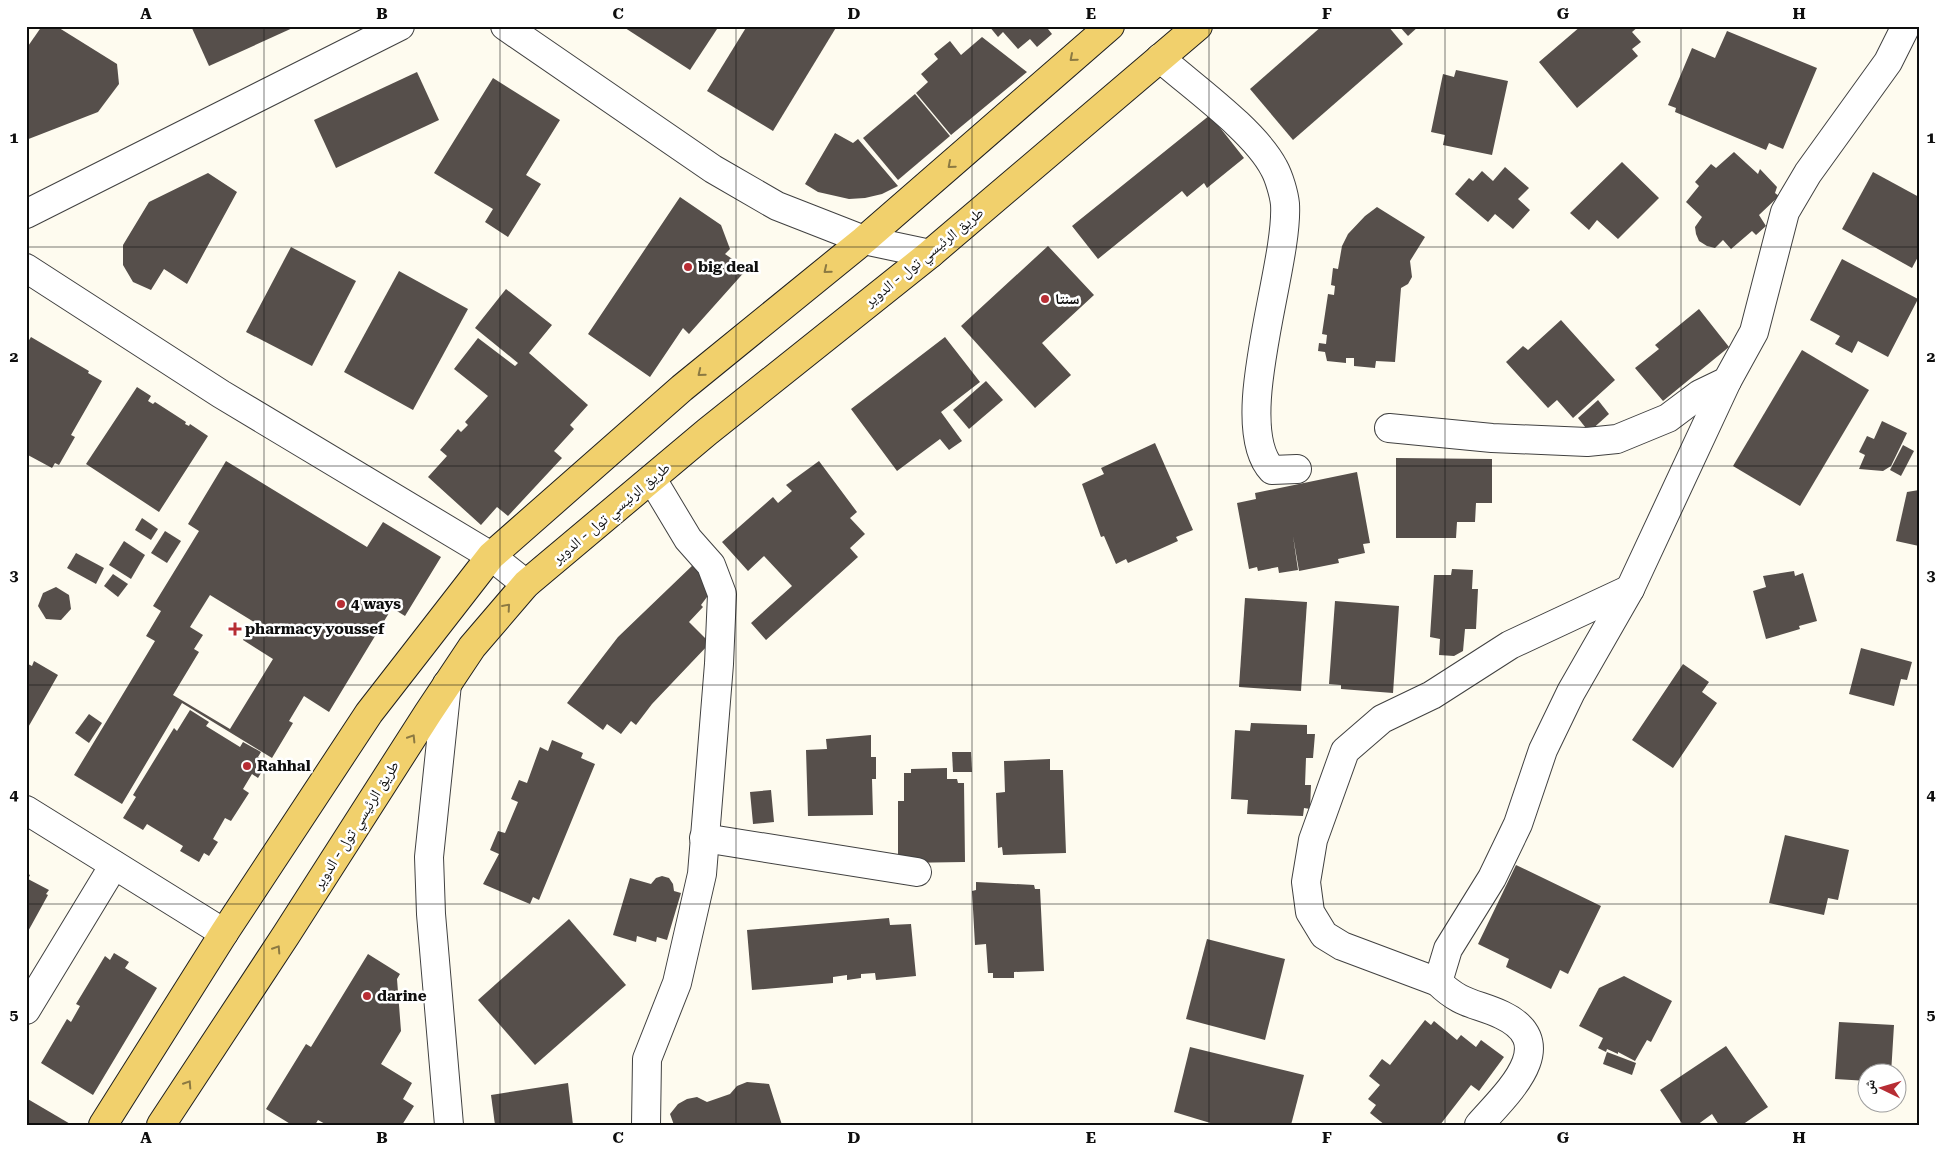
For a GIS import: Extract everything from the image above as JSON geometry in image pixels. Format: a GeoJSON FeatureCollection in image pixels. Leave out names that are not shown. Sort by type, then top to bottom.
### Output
{"type":"FeatureCollection","features":[{"type":"Feature","properties":{"kind":"main road"},"geometry":{"type":"LineString","coordinates":[[103,1125],[224,933],[369,713],[491,556],[682,388],[864,240],[1110,26]]}},
{"type":"Feature","properties":{"kind":"main road","name":"طريق الرئيسي تول - الدوير"},"geometry":{"type":"LineString","coordinates":[[161,1125],[447,684],[472,647],[526,584],[707,432],[930,254],[1198,26]]}},
{"type":"Feature","properties":{"kind":"street"},"geometry":{"type":"LineString","coordinates":[[26,214],[400,26]]}},
{"type":"Feature","properties":{"kind":"street"},"geometry":{"type":"LineString","coordinates":[[505,26],[721,174],[777,206],[864,240],[930,254]]}},
{"type":"Feature","properties":{"kind":"street"},"geometry":{"type":"LineString","coordinates":[[1438,982],[1448,949],[1492,878],[1518,824],[1544,750],[1571,692],[1630,588],[1727,381],[1754,332],[1785,212],[1808,173],[1888,62],[1906,26]]}},
{"type":"Feature","properties":{"kind":"street"},"geometry":{"type":"LineString","coordinates":[[1160,58],[1256,141],[1274,168],[1285,202],[1284,230],[1258,392],[1256,425],[1258,444],[1265,462],[1272,470],[1298,468]]}},
{"type":"Feature","properties":{"kind":"street"},"geometry":{"type":"LineString","coordinates":[[26,268],[221,394],[491,556],[526,584]]}},
{"type":"Feature","properties":{"kind":"street"},"geometry":{"type":"LineString","coordinates":[[1389,428],[1492,438],[1586,442],[1617,438],[1668,418],[1700,394],[1727,381]]}},
{"type":"Feature","properties":{"kind":"street"},"geometry":{"type":"LineString","coordinates":[[646,1125],[647,1059],[677,983],[702,874],[719,664],[722,594],[711,565],[688,539],[652,479]]}},
{"type":"Feature","properties":{"kind":"street"},"geometry":{"type":"LineString","coordinates":[[1478,1125],[1515,1083],[1529,1060],[1529,1042],[1519,1025],[1501,1015],[1472,1006],[1451,995],[1438,982],[1342,946],[1324,935],[1310,912],[1306,882],[1313,840],[1345,751],[1382,719],[1432,694],[1510,645],[1630,588]]}},
{"type":"Feature","properties":{"kind":"street"},"geometry":{"type":"LineString","coordinates":[[447,684],[429,857],[431,914],[449,1125]]}},
{"type":"Feature","properties":{"kind":"street"},"geometry":{"type":"LineString","coordinates":[[26,810],[224,933]]}},
{"type":"Feature","properties":{"kind":"street"},"geometry":{"type":"LineString","coordinates":[[704,838],[917,872]]}},
{"type":"Feature","properties":{"kind":"street"},"geometry":{"type":"LineString","coordinates":[[26,1010],[114,865]]}},
{"type":"Feature","properties":{"kind":"building"},"geometry":{"type":"Polygon","coordinates":[[[42,26],[56,26],[117,64],[119,84],[98,112],[26,140],[26,49],[42,26]]]}},
{"type":"Feature","properties":{"kind":"building"},"geometry":{"type":"Polygon","coordinates":[[[191,26],[297,26],[209,66],[191,26]]]}},
{"type":"Feature","properties":{"kind":"building"},"geometry":{"type":"Polygon","coordinates":[[[622,26],[719,26],[690,70],[622,26]]]}},
{"type":"Feature","properties":{"kind":"building"},"geometry":{"type":"Polygon","coordinates":[[[747,26],[837,26],[773,131],[707,91],[747,26]]]}},
{"type":"Feature","properties":{"kind":"building"},"geometry":{"type":"Polygon","coordinates":[[[989,26],[1051,26],[1048,29],[1052,34],[1037,47],[1030,39],[1018,49],[1003,32],[998,37],[989,26]]]}},
{"type":"Feature","properties":{"kind":"building"},"geometry":{"type":"Polygon","coordinates":[[[1322,26],[1388,26],[1403,44],[1293,140],[1250,89],[1322,26]]]}},
{"type":"Feature","properties":{"kind":"building"},"geometry":{"type":"Polygon","coordinates":[[[1399,26],[1419,26],[1408,36],[1399,26]]]}},
{"type":"Feature","properties":{"kind":"building"},"geometry":{"type":"Polygon","coordinates":[[[1581,26],[1639,26],[1632,32],[1641,42],[1632,49],[1638,56],[1577,108],[1539,62],[1581,26]]]}},
{"type":"Feature","properties":{"kind":"building"},"geometry":{"type":"Polygon","coordinates":[[[1727,31],[1817,68],[1783,149],[1769,143],[1766,150],[1675,112],[1676,108],[1668,105],[1692,48],[1715,58],[1727,31]]]}},
{"type":"Feature","properties":{"kind":"building"},"geometry":{"type":"Polygon","coordinates":[[[982,37],[1027,72],[951,135],[916,93],[928,82],[921,74],[938,59],[934,54],[950,41],[961,55],[982,37]]]}},
{"type":"Feature","properties":{"kind":"building"},"geometry":{"type":"Polygon","coordinates":[[[1456,70],[1508,81],[1492,155],[1443,145],[1445,135],[1431,132],[1443,74],[1454,77],[1456,70]]]}},
{"type":"Feature","properties":{"kind":"building"},"geometry":{"type":"Polygon","coordinates":[[[417,72],[439,120],[336,168],[314,120],[417,72]]]}},
{"type":"Feature","properties":{"kind":"building"},"geometry":{"type":"Polygon","coordinates":[[[493,78],[560,120],[526,175],[541,184],[508,237],[485,222],[493,209],[434,173],[493,78]]]}},
{"type":"Feature","properties":{"kind":"building"},"geometry":{"type":"Polygon","coordinates":[[[915,94],[950,136],[898,180],[863,138],[915,94]]]}},
{"type":"Feature","properties":{"kind":"building"},"geometry":{"type":"Polygon","coordinates":[[[1210,115],[1244,158],[1207,188],[1204,183],[1187,197],[1182,191],[1098,259],[1072,226],[1210,115]]]}},
{"type":"Feature","properties":{"kind":"building"},"geometry":{"type":"Polygon","coordinates":[[[835,133],[853,143],[858,139],[898,186],[882,194],[849,199],[818,192],[805,184],[835,133]]]}},
{"type":"Feature","properties":{"kind":"building"},"geometry":{"type":"Polygon","coordinates":[[[1734,152],[1758,174],[1760,169],[1777,187],[1775,193],[1779,196],[1759,215],[1766,226],[1756,235],[1752,231],[1731,249],[1723,240],[1715,248],[1699,241],[1695,227],[1702,217],[1686,202],[1699,186],[1695,182],[1711,164],[1716,168],[1734,152]]]}},
{"type":"Feature","properties":{"kind":"building"},"geometry":{"type":"Polygon","coordinates":[[[1622,162],[1659,198],[1618,239],[1597,220],[1589,230],[1570,213],[1622,162]]]}},
{"type":"Feature","properties":{"kind":"building"},"geometry":{"type":"Polygon","coordinates":[[[1505,167],[1529,188],[1518,199],[1530,210],[1513,229],[1495,214],[1488,222],[1455,194],[1469,178],[1473,181],[1482,171],[1493,181],[1505,167]]]}},
{"type":"Feature","properties":{"kind":"building"},"geometry":{"type":"Polygon","coordinates":[[[1873,172],[1919,197],[1919,255],[1912,268],[1842,229],[1873,172]]]}},
{"type":"Feature","properties":{"kind":"building"},"geometry":{"type":"Polygon","coordinates":[[[208,173],[237,192],[187,284],[164,269],[151,290],[133,282],[123,265],[123,245],[149,202],[208,173]]]}},
{"type":"Feature","properties":{"kind":"building"},"geometry":{"type":"Polygon","coordinates":[[[680,197],[721,225],[730,249],[725,254],[747,269],[689,334],[683,328],[650,377],[588,334],[680,197]]]}},
{"type":"Feature","properties":{"kind":"building"},"geometry":{"type":"Polygon","coordinates":[[[1377,207],[1425,237],[1410,261],[1412,277],[1408,284],[1401,288],[1395,362],[1376,361],[1375,368],[1354,366],[1354,358],[1346,358],[1346,363],[1327,361],[1325,352],[1318,351],[1319,343],[1326,344],[1327,335],[1322,334],[1328,294],[1334,295],[1335,286],[1331,285],[1333,268],[1338,269],[1342,246],[1348,234],[1365,216],[1377,207]]]}},
{"type":"Feature","properties":{"kind":"building"},"geometry":{"type":"Polygon","coordinates":[[[1048,246],[1094,295],[1042,343],[1071,375],[1035,408],[961,326],[1048,246]]]}},
{"type":"Feature","properties":{"kind":"building"},"geometry":{"type":"Polygon","coordinates":[[[291,247],[356,281],[312,366],[246,332],[291,247]]]}},
{"type":"Feature","properties":{"kind":"building"},"geometry":{"type":"Polygon","coordinates":[[[1842,259],[1918,299],[1888,357],[1858,341],[1852,353],[1835,344],[1840,336],[1810,320],[1842,259]]]}},
{"type":"Feature","properties":{"kind":"building"},"geometry":{"type":"Polygon","coordinates":[[[399,271],[468,309],[413,410],[344,372],[399,271]]]}},
{"type":"Feature","properties":{"kind":"building"},"geometry":{"type":"Polygon","coordinates":[[[506,289],[552,325],[529,353],[588,405],[570,425],[574,429],[554,451],[562,458],[508,516],[497,507],[481,525],[428,477],[447,456],[440,450],[458,429],[461,432],[468,425],[465,422],[488,396],[454,369],[478,338],[515,366],[518,363],[475,328],[506,289]]]}},
{"type":"Feature","properties":{"kind":"building"},"geometry":{"type":"Polygon","coordinates":[[[1699,309],[1729,347],[1663,401],[1635,368],[1659,349],[1655,345],[1699,309]]]}},
{"type":"Feature","properties":{"kind":"building"},"geometry":{"type":"Polygon","coordinates":[[[1561,320],[1615,380],[1573,418],[1557,400],[1548,408],[1506,362],[1523,346],[1528,350],[1561,320]]]}},
{"type":"Feature","properties":{"kind":"building"},"geometry":{"type":"Polygon","coordinates":[[[31,337],[89,371],[88,373],[102,381],[71,435],[75,437],[59,465],[55,463],[52,468],[26,454],[26,345],[31,337]]]}},
{"type":"Feature","properties":{"kind":"building"},"geometry":{"type":"Polygon","coordinates":[[[945,337],[980,382],[941,412],[962,441],[949,450],[940,439],[897,471],[851,409],[945,337]]]}},
{"type":"Feature","properties":{"kind":"building"},"geometry":{"type":"Polygon","coordinates":[[[1802,350],[1869,390],[1800,506],[1733,466],[1802,350]]]}},
{"type":"Feature","properties":{"kind":"building"},"geometry":{"type":"Polygon","coordinates":[[[986,381],[1003,400],[969,429],[953,410],[986,381]]]}},
{"type":"Feature","properties":{"kind":"building"},"geometry":{"type":"Polygon","coordinates":[[[137,387],[151,396],[148,401],[153,404],[155,402],[186,422],[185,424],[189,426],[190,424],[208,436],[159,512],[86,464],[137,387]]]}},
{"type":"Feature","properties":{"kind":"building"},"geometry":{"type":"Polygon","coordinates":[[[1598,400],[1609,414],[1589,432],[1578,418],[1598,400]]]}},
{"type":"Feature","properties":{"kind":"building"},"geometry":{"type":"Polygon","coordinates":[[[1882,421],[1907,433],[1891,466],[1883,471],[1859,469],[1865,455],[1859,452],[1867,436],[1874,439],[1882,421]]]}},
{"type":"Feature","properties":{"kind":"building"},"geometry":{"type":"Polygon","coordinates":[[[1155,443],[1193,530],[1176,537],[1178,541],[1158,550],[1128,563],[1126,559],[1116,564],[1104,536],[1101,537],[1082,484],[1104,474],[1101,468],[1155,443]]]}},
{"type":"Feature","properties":{"kind":"building"},"geometry":{"type":"Polygon","coordinates":[[[1903,445],[1914,451],[1901,476],[1890,470],[1903,445]]]}},
{"type":"Feature","properties":{"kind":"building"},"geometry":{"type":"Polygon","coordinates":[[[1396,458],[1492,459],[1492,503],[1476,503],[1475,522],[1457,522],[1456,538],[1396,538],[1396,458]]]}},
{"type":"Feature","properties":{"kind":"building"},"geometry":{"type":"Polygon","coordinates":[[[226,461],[367,547],[383,522],[441,557],[405,616],[392,608],[329,712],[304,696],[289,721],[293,723],[272,758],[182,703],[122,804],[74,775],[155,641],[146,636],[161,611],[153,606],[199,531],[188,524],[226,461]],[[210,595],[190,627],[203,635],[194,649],[199,652],[173,695],[230,729],[273,659],[243,640],[254,622],[210,595]]]}},
{"type":"Feature","properties":{"kind":"building"},"geometry":{"type":"Polygon","coordinates":[[[819,461],[857,512],[850,518],[865,534],[850,548],[858,557],[766,640],[751,623],[792,586],[764,556],[748,571],[722,542],[773,497],[778,503],[792,491],[786,485],[819,461]]]}},
{"type":"Feature","properties":{"kind":"building"},"geometry":{"type":"Polygon","coordinates":[[[1357,472],[1370,543],[1363,544],[1365,553],[1338,559],[1339,563],[1299,571],[1293,536],[1298,570],[1279,573],[1278,567],[1258,571],[1257,567],[1249,569],[1237,503],[1256,499],[1255,493],[1357,472]]]}},
{"type":"Feature","properties":{"kind":"building"},"geometry":{"type":"Polygon","coordinates":[[[1919,490],[1919,546],[1896,541],[1907,492],[1919,490]]]}},
{"type":"Feature","properties":{"kind":"building"},"geometry":{"type":"Polygon","coordinates":[[[142,518],[158,529],[151,540],[135,530],[142,518]]]}},
{"type":"Feature","properties":{"kind":"building"},"geometry":{"type":"Polygon","coordinates":[[[165,531],[181,541],[167,563],[151,553],[165,531]]]}},
{"type":"Feature","properties":{"kind":"building"},"geometry":{"type":"Polygon","coordinates":[[[124,541],[145,555],[131,579],[109,565],[124,541]]]}},
{"type":"Feature","properties":{"kind":"building"},"geometry":{"type":"Polygon","coordinates":[[[76,553],[104,568],[96,584],[67,568],[76,553]]]}},
{"type":"Feature","properties":{"kind":"building"},"geometry":{"type":"Polygon","coordinates":[[[694,564],[716,585],[701,605],[703,607],[689,622],[710,643],[652,704],[636,725],[631,721],[621,734],[607,724],[603,730],[567,703],[618,637],[694,564]]]}},
{"type":"Feature","properties":{"kind":"building"},"geometry":{"type":"Polygon","coordinates":[[[1452,569],[1473,570],[1472,589],[1478,589],[1476,629],[1465,629],[1463,651],[1454,656],[1439,655],[1440,639],[1430,637],[1434,575],[1451,575],[1452,569]]]}},
{"type":"Feature","properties":{"kind":"building"},"geometry":{"type":"Polygon","coordinates":[[[1794,571],[1795,576],[1803,573],[1817,621],[1799,626],[1800,629],[1766,639],[1753,591],[1766,587],[1763,576],[1794,571]]]}},
{"type":"Feature","properties":{"kind":"building"},"geometry":{"type":"Polygon","coordinates":[[[113,574],[128,584],[118,597],[104,586],[113,574]]]}},
{"type":"Feature","properties":{"kind":"building"},"geometry":{"type":"Polygon","coordinates":[[[56,587],[69,595],[71,609],[61,620],[46,619],[38,606],[43,593],[56,587]]]}},
{"type":"Feature","properties":{"kind":"building"},"geometry":{"type":"Polygon","coordinates":[[[1245,598],[1307,602],[1301,691],[1239,687],[1245,598]]]}},
{"type":"Feature","properties":{"kind":"building"},"geometry":{"type":"Polygon","coordinates":[[[1335,601],[1399,606],[1393,693],[1341,689],[1341,685],[1329,684],[1335,601]]]}},
{"type":"Feature","properties":{"kind":"building"},"geometry":{"type":"Polygon","coordinates":[[[1861,648],[1912,662],[1907,680],[1901,679],[1894,706],[1849,694],[1861,648]]]}},
{"type":"Feature","properties":{"kind":"building"},"geometry":{"type":"Polygon","coordinates":[[[34,661],[58,675],[26,731],[26,663],[32,666],[34,661]]]}},
{"type":"Feature","properties":{"kind":"building"},"geometry":{"type":"Polygon","coordinates":[[[1683,664],[1709,682],[1702,692],[1717,703],[1673,768],[1632,740],[1683,664]]]}},
{"type":"Feature","properties":{"kind":"building"},"geometry":{"type":"Polygon","coordinates":[[[190,710],[209,722],[206,726],[240,747],[243,742],[261,752],[258,757],[267,763],[258,778],[252,774],[243,789],[249,793],[231,821],[225,818],[213,839],[218,842],[209,856],[204,853],[199,862],[180,851],[183,846],[147,824],[143,830],[123,818],[136,797],[133,795],[174,728],[177,731],[190,710]]]}},
{"type":"Feature","properties":{"kind":"building"},"geometry":{"type":"Polygon","coordinates":[[[89,714],[102,723],[89,743],[75,733],[89,714]]]}},
{"type":"Feature","properties":{"kind":"building"},"geometry":{"type":"Polygon","coordinates":[[[1251,723],[1307,725],[1307,734],[1315,734],[1313,758],[1306,758],[1305,785],[1311,785],[1310,809],[1304,808],[1303,816],[1247,814],[1248,800],[1231,799],[1235,730],[1250,731],[1251,723]]]}},
{"type":"Feature","properties":{"kind":"building"},"geometry":{"type":"Polygon","coordinates":[[[871,735],[871,757],[876,757],[876,779],[872,779],[873,815],[808,816],[806,750],[827,749],[826,739],[871,735]]]}},
{"type":"Feature","properties":{"kind":"building"},"geometry":{"type":"Polygon","coordinates":[[[552,740],[583,753],[581,758],[595,764],[539,900],[533,897],[530,904],[483,884],[499,854],[490,850],[498,831],[505,833],[518,802],[511,799],[519,780],[527,783],[540,747],[548,751],[552,740]]]}},
{"type":"Feature","properties":{"kind":"building"},"geometry":{"type":"Polygon","coordinates":[[[952,752],[971,752],[972,772],[953,772],[952,752]]]}},
{"type":"Feature","properties":{"kind":"building"},"geometry":{"type":"Polygon","coordinates":[[[1050,759],[1050,770],[1063,770],[1066,853],[1003,855],[1002,847],[998,848],[996,793],[1005,792],[1004,761],[1050,759]]]}},
{"type":"Feature","properties":{"kind":"building"},"geometry":{"type":"Polygon","coordinates":[[[947,768],[947,779],[957,779],[958,783],[964,783],[965,862],[901,863],[898,856],[898,801],[904,801],[904,773],[911,773],[911,769],[947,768]]]}},
{"type":"Feature","properties":{"kind":"building"},"geometry":{"type":"Polygon","coordinates":[[[771,790],[774,822],[753,824],[750,792],[771,790]]]}},
{"type":"Feature","properties":{"kind":"building"},"geometry":{"type":"Polygon","coordinates":[[[1785,835],[1849,850],[1838,900],[1828,898],[1824,915],[1769,903],[1785,835]]]}},
{"type":"Feature","properties":{"kind":"building"},"geometry":{"type":"Polygon","coordinates":[[[1516,865],[1601,906],[1568,974],[1560,970],[1551,989],[1506,967],[1509,959],[1478,944],[1516,865]]]}},
{"type":"Feature","properties":{"kind":"building"},"geometry":{"type":"Polygon","coordinates":[[[26,873],[30,875],[28,879],[49,890],[26,935],[26,873]]]}},
{"type":"Feature","properties":{"kind":"building"},"geometry":{"type":"Polygon","coordinates":[[[662,876],[669,878],[673,884],[674,891],[681,893],[667,940],[657,937],[656,942],[637,936],[636,942],[613,935],[630,878],[651,884],[656,878],[662,876]]]}},
{"type":"Feature","properties":{"kind":"building"},"geometry":{"type":"Polygon","coordinates":[[[976,882],[1034,885],[1035,889],[1040,889],[1044,971],[1014,972],[1014,978],[993,978],[993,973],[988,973],[986,944],[975,945],[972,891],[976,890],[976,882]]]}},
{"type":"Feature","properties":{"kind":"building"},"geometry":{"type":"Polygon","coordinates":[[[889,918],[890,925],[911,924],[916,976],[876,980],[875,973],[861,974],[861,978],[847,980],[847,975],[833,977],[833,983],[752,990],[747,930],[889,918]]]}},
{"type":"Feature","properties":{"kind":"building"},"geometry":{"type":"Polygon","coordinates":[[[569,919],[626,985],[535,1065],[478,1000],[569,919]]]}},
{"type":"Feature","properties":{"kind":"building"},"geometry":{"type":"Polygon","coordinates":[[[1207,939],[1285,959],[1265,1040],[1186,1019],[1207,939]]]}},
{"type":"Feature","properties":{"kind":"building"},"geometry":{"type":"Polygon","coordinates":[[[114,953],[129,962],[125,968],[157,988],[93,1095],[41,1063],[67,1019],[71,1022],[80,1006],[76,1004],[105,956],[110,960],[114,953]]]}},
{"type":"Feature","properties":{"kind":"building"},"geometry":{"type":"Polygon","coordinates":[[[368,954],[400,974],[397,979],[401,1031],[381,1064],[412,1083],[403,1099],[414,1106],[402,1125],[327,1125],[318,1120],[315,1125],[292,1125],[266,1109],[306,1044],[311,1047],[368,954]]]}},
{"type":"Feature","properties":{"kind":"building"},"geometry":{"type":"Polygon","coordinates":[[[1624,976],[1672,1001],[1651,1042],[1647,1040],[1635,1061],[1618,1052],[1618,1054],[1607,1049],[1606,1052],[1598,1048],[1603,1038],[1579,1026],[1599,988],[1624,976]]]}},
{"type":"Feature","properties":{"kind":"building"},"geometry":{"type":"Polygon","coordinates":[[[1425,1020],[1431,1025],[1434,1021],[1457,1040],[1461,1035],[1476,1047],[1481,1040],[1504,1057],[1479,1091],[1471,1085],[1440,1125],[1385,1125],[1370,1113],[1376,1105],[1368,1099],[1380,1085],[1369,1076],[1382,1059],[1390,1065],[1425,1020]]]}},
{"type":"Feature","properties":{"kind":"building"},"geometry":{"type":"Polygon","coordinates":[[[1839,1022],[1894,1025],[1892,1064],[1858,1064],[1858,1080],[1835,1079],[1839,1022]]]}},
{"type":"Feature","properties":{"kind":"building"},"geometry":{"type":"Polygon","coordinates":[[[1726,1046],[1768,1107],[1742,1125],[1719,1125],[1712,1114],[1697,1125],[1683,1125],[1660,1090],[1726,1046]]]}},
{"type":"Feature","properties":{"kind":"building"},"geometry":{"type":"Polygon","coordinates":[[[1190,1047],[1304,1075],[1291,1125],[1217,1125],[1174,1112],[1190,1047]]]}},
{"type":"Feature","properties":{"kind":"building"},"geometry":{"type":"Polygon","coordinates":[[[1607,1052],[1636,1063],[1632,1075],[1603,1064],[1607,1052]]]}},
{"type":"Feature","properties":{"kind":"building"},"geometry":{"type":"Polygon","coordinates":[[[747,1082],[769,1084],[782,1125],[674,1125],[670,1114],[678,1104],[687,1099],[697,1097],[707,1102],[730,1094],[737,1086],[747,1082]]]}},
{"type":"Feature","properties":{"kind":"building"},"geometry":{"type":"Polygon","coordinates":[[[568,1083],[573,1125],[495,1125],[491,1095],[568,1083]]]}},
{"type":"Feature","properties":{"kind":"building"},"geometry":{"type":"Polygon","coordinates":[[[26,1098],[72,1125],[26,1125],[26,1098]]]}},
{"type":"Feature","properties":{"kind":"place","name":"big deal"},"geometry":{"type":"Point","coordinates":[688,267]}},
{"type":"Feature","properties":{"kind":"place","name":"سنتا"},"geometry":{"type":"Point","coordinates":[1045,299]}},
{"type":"Feature","properties":{"kind":"place","name":"4 ways"},"geometry":{"type":"Point","coordinates":[341,604]}},
{"type":"Feature","properties":{"kind":"place","name":"pharmacy youssef"},"geometry":{"type":"Point","coordinates":[235,629]}},
{"type":"Feature","properties":{"kind":"place","name":"Rahhal"},"geometry":{"type":"Point","coordinates":[247,766]}},
{"type":"Feature","properties":{"kind":"place","name":"darine"},"geometry":{"type":"Point","coordinates":[367,996]}}]}
